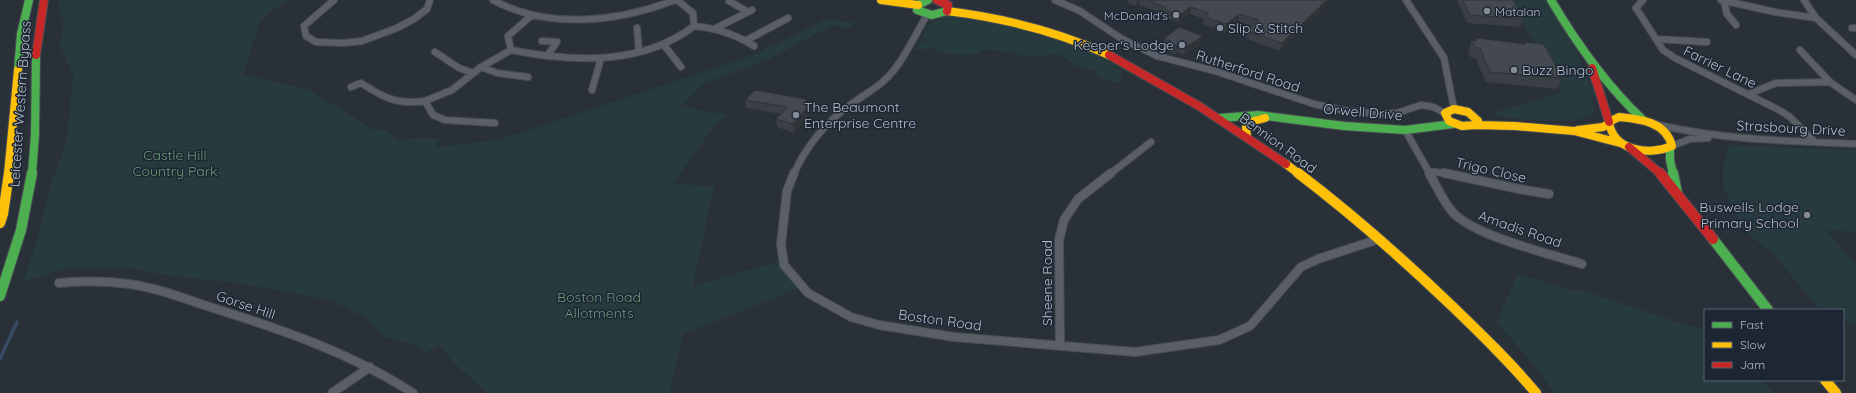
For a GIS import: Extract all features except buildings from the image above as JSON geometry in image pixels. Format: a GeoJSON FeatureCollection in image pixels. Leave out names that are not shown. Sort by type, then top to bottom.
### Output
{"type":"FeatureCollection","features":[{"type":"Feature","properties":{"kind":"main road","name":"Leicester Western Bypass"},"geometry":{"type":"LineString","coordinates":[[0,223],[3,214],[9,170],[21,34],[29,0]]}},
{"type":"Feature","properties":{"kind":"main road","name":"Leicester Western Bypass"},"geometry":{"type":"LineString","coordinates":[[0,296],[24,219],[33,163],[37,93],[37,35],[44,0]]}},
{"type":"Feature","properties":{"kind":"main road"},"geometry":{"type":"LineString","coordinates":[[881,0],[918,5],[928,0]]}},
{"type":"Feature","properties":{"kind":"main road"},"geometry":{"type":"LineString","coordinates":[[941,0],[948,6],[947,11]]}},
{"type":"Feature","properties":{"kind":"main road"},"geometry":{"type":"LineString","coordinates":[[1551,0],[1591,66],[1624,105],[1647,122],[1670,136],[1673,142],[1670,160],[1677,193]]}},
{"type":"Feature","properties":{"kind":"main road"},"geometry":{"type":"LineString","coordinates":[[918,5],[917,10],[927,15]]}},
{"type":"Feature","properties":{"kind":"main road","name":"Bennion Road"},"geometry":{"type":"LineString","coordinates":[[927,15],[941,14],[947,11],[1004,19],[1059,33],[1110,55],[1220,118],[1318,190],[1379,239],[1447,300],[1501,354],[1536,393]]}},
{"type":"Feature","properties":{"kind":"main road"},"geometry":{"type":"LineString","coordinates":[[1591,66],[1593,77],[1607,110],[1608,132],[1642,156],[1677,193],[1767,309]]}},
{"type":"Feature","properties":{"kind":"main road"},"geometry":{"type":"LineString","coordinates":[[1453,124],[1445,114],[1454,109],[1468,112],[1476,121],[1574,131],[1653,152],[1671,147]]}},
{"type":"Feature","properties":{"kind":"main road","name":"Orwell Drive"},"geometry":{"type":"LineString","coordinates":[[1220,118],[1258,115],[1344,126],[1405,130],[1453,124],[1470,127],[1476,121]]}},
{"type":"Feature","properties":{"kind":"main road","name":"Orwell Drive"},"geometry":{"type":"LineString","coordinates":[[1247,137],[1246,127],[1254,121],[1270,116]]}},
{"type":"Feature","properties":{"kind":"main road"},"geometry":{"type":"LineString","coordinates":[[1574,131],[1603,127],[1619,118],[1647,122]]}},
{"type":"Feature","properties":{"kind":"main road"},"geometry":{"type":"LineString","coordinates":[[1826,381],[1836,393]]}},
{"type":"Feature","properties":{"kind":"street"},"geometry":{"type":"LineString","coordinates":[[334,0],[304,26],[306,36],[316,42],[343,44],[362,41],[397,28],[428,9],[430,0]]}},
{"type":"Feature","properties":{"kind":"street"},"geometry":{"type":"LineString","coordinates":[[496,1],[509,9],[532,15],[569,19],[602,18],[636,13],[676,0],[693,13],[694,26]]}},
{"type":"Feature","properties":{"kind":"street","name":"Rutherford Road"},"geometry":{"type":"LineString","coordinates":[[1055,0],[1080,11],[1122,39],[1157,56],[1215,71],[1314,104],[1341,110],[1379,114],[1397,113],[1421,105],[1433,107],[1445,114]]}},
{"type":"Feature","properties":{"kind":"street"},"geometry":{"type":"LineString","coordinates":[[1406,0],[1444,58],[1454,109]]}},
{"type":"Feature","properties":{"kind":"street","name":"Farrier Lane"},"geometry":{"type":"LineString","coordinates":[[1643,0],[1636,8],[1663,50],[1675,58],[1749,94],[1790,117],[1814,141]]}},
{"type":"Feature","properties":{"kind":"street"},"geometry":{"type":"LineString","coordinates":[[1736,24],[1727,17],[1722,0],[1776,12],[1816,18]]}},
{"type":"Feature","properties":{"kind":"street"},"geometry":{"type":"LineString","coordinates":[[1804,0],[1816,18],[1856,55]]}},
{"type":"Feature","properties":{"kind":"street"},"geometry":{"type":"LineString","coordinates":[[716,28],[750,11],[729,2]]}},
{"type":"Feature","properties":{"kind":"street"},"geometry":{"type":"LineString","coordinates":[[511,50],[508,36],[532,15]]}},
{"type":"Feature","properties":{"kind":"street","name":"Boston Road"},"geometry":{"type":"LineString","coordinates":[[927,15],[894,70],[877,87],[848,106],[829,123],[798,164],[787,192],[781,244],[784,266],[808,293],[851,317],[879,325],[954,337],[1135,352],[1179,347],[1219,340],[1250,326],[1301,267],[1318,259],[1379,239]]}},
{"type":"Feature","properties":{"kind":"street"},"geometry":{"type":"LineString","coordinates":[[747,40],[788,18]]}},
{"type":"Feature","properties":{"kind":"street"},"geometry":{"type":"LineString","coordinates":[[351,87],[361,82],[387,100],[404,103],[425,101],[452,90],[481,67],[511,50],[546,56],[601,58],[639,52],[664,45],[694,26],[716,28],[747,40],[754,46]]}},
{"type":"Feature","properties":{"kind":"street"},"geometry":{"type":"LineString","coordinates":[[637,28],[639,52]]}},
{"type":"Feature","properties":{"kind":"street"},"geometry":{"type":"LineString","coordinates":[[1656,39],[1707,42]]}},
{"type":"Feature","properties":{"kind":"street"},"geometry":{"type":"LineString","coordinates":[[542,41],[557,42],[546,56]]}},
{"type":"Feature","properties":{"kind":"street"},"geometry":{"type":"LineString","coordinates":[[664,45],[681,67]]}},
{"type":"Feature","properties":{"kind":"street"},"geometry":{"type":"LineString","coordinates":[[1800,50],[1830,82],[1856,100]]}},
{"type":"Feature","properties":{"kind":"street"},"geometry":{"type":"LineString","coordinates":[[435,52],[459,68],[473,74]]}},
{"type":"Feature","properties":{"kind":"street"},"geometry":{"type":"LineString","coordinates":[[592,90],[601,58]]}},
{"type":"Feature","properties":{"kind":"street"},"geometry":{"type":"LineString","coordinates":[[481,67],[497,73],[528,77]]}},
{"type":"Feature","properties":{"kind":"street"},"geometry":{"type":"LineString","coordinates":[[1749,94],[1776,84],[1830,82]]}},
{"type":"Feature","properties":{"kind":"street"},"geometry":{"type":"LineString","coordinates":[[425,101],[433,115],[445,120],[495,123]]}},
{"type":"Feature","properties":{"kind":"street","name":"Strasbourg Drive"},"geometry":{"type":"LineString","coordinates":[[1647,122],[1682,131],[1724,137],[1856,144]]}},
{"type":"Feature","properties":{"kind":"street","name":"Amadis Road"},"geometry":{"type":"LineString","coordinates":[[1405,130],[1451,210],[1469,226],[1491,235],[1582,264]]}},
{"type":"Feature","properties":{"kind":"street","name":"Strasbourg Drive"},"geometry":{"type":"LineString","coordinates":[[1671,147],[1690,139],[1724,137]]}},
{"type":"Feature","properties":{"kind":"street","name":"Sheene Road"},"geometry":{"type":"LineString","coordinates":[[1060,345],[1059,240],[1064,220],[1078,199],[1151,142]]}},
{"type":"Feature","properties":{"kind":"street","name":"Trigo Close"},"geometry":{"type":"LineString","coordinates":[[1428,172],[1452,174],[1526,192],[1549,194]]}},
{"type":"Feature","properties":{"kind":"street","name":"Gorse Hill"},"geometry":{"type":"LineString","coordinates":[[59,283],[84,281],[130,284],[160,291],[260,323],[328,348],[370,367],[413,393]]}},
{"type":"Feature","properties":{"kind":"street"},"geometry":{"type":"LineString","coordinates":[[332,393],[370,367]]}},
{"type":"Feature","properties":{"kind":"green space","name":"Castle Hill Country Park"},"geometry":{"type":"Polygon","coordinates":[[[60,0],[288,0],[271,11],[260,22],[243,75],[308,89],[374,130],[384,129],[397,139],[440,138],[436,147],[498,140],[751,56],[826,19],[856,23],[846,29],[832,25],[770,59],[703,84],[681,106],[727,115],[713,128],[673,184],[715,186],[693,286],[779,261],[798,289],[683,334],[670,393],[487,393],[453,362],[439,345],[425,353],[413,344],[385,337],[364,317],[330,300],[237,283],[164,275],[125,267],[72,267],[23,282],[39,233],[52,181],[66,142],[73,75],[60,45],[64,22],[57,9],[60,0]]]}},
{"type":"Feature","properties":{"kind":"green space"},"geometry":{"type":"Polygon","coordinates":[[[1510,0],[1547,0],[1575,48],[1596,96],[1591,95],[1594,107],[1593,113],[1587,117],[1575,120],[1561,121],[1527,120],[1490,114],[1562,92],[1510,0]]]}},
{"type":"Feature","properties":{"kind":"green space"},"geometry":{"type":"Polygon","coordinates":[[[948,15],[997,21],[1046,33],[1045,37],[1048,34],[1086,49],[1123,66],[1147,80],[1144,82],[1112,65],[1124,73],[1118,74],[1124,80],[1116,83],[1102,79],[1095,75],[1097,73],[1095,71],[1075,66],[1068,59],[1058,54],[1031,57],[993,50],[981,50],[977,54],[966,55],[946,54],[936,51],[937,48],[915,50],[919,42],[928,42],[921,39],[928,27],[935,21],[948,15]]]}},
{"type":"Feature","properties":{"kind":"green space","name":"Buswells Lodge Primary School"},"geometry":{"type":"Polygon","coordinates":[[[1729,145],[1856,150],[1856,232],[1826,230],[1856,264],[1856,325],[1853,326],[1844,321],[1844,309],[1822,309],[1817,306],[1774,255],[1747,233],[1733,210],[1723,185],[1723,168],[1729,145]]]}},
{"type":"Feature","properties":{"kind":"green space"},"geometry":{"type":"Polygon","coordinates":[[[1518,274],[1572,290],[1581,290],[1704,330],[1704,381],[1763,381],[1773,393],[1555,393],[1530,360],[1496,322],[1518,274]]]}},
{"type":"Feature","properties":{"kind":"waterway"},"geometry":{"type":"LineString","coordinates":[[0,359],[17,322]]}},
{"type":"Feature","properties":{"kind":"traffic: fast"},"geometry":{"type":"LineString","coordinates":[[18,70],[21,34],[29,0]]}},
{"type":"Feature","properties":{"kind":"traffic: fast"},"geometry":{"type":"LineString","coordinates":[[928,0],[918,5],[917,10],[924,14],[932,15],[947,11]]}},
{"type":"Feature","properties":{"kind":"traffic: fast"},"geometry":{"type":"LineString","coordinates":[[1551,0],[1581,48],[1603,78],[1642,119]]}},
{"type":"Feature","properties":{"kind":"traffic: fast"},"geometry":{"type":"LineString","coordinates":[[0,296],[21,230],[31,179],[35,135],[36,55]]}},
{"type":"Feature","properties":{"kind":"traffic: fast"},"geometry":{"type":"LineString","coordinates":[[1220,118],[1258,115],[1344,126],[1405,130],[1453,124]]}},
{"type":"Feature","properties":{"kind":"traffic: fast"},"geometry":{"type":"LineString","coordinates":[[1670,148],[1670,160],[1677,193]]}},
{"type":"Feature","properties":{"kind":"traffic: fast"},"geometry":{"type":"LineString","coordinates":[[1713,239],[1767,309]]}},
{"type":"Feature","properties":{"kind":"traffic: slow"},"geometry":{"type":"LineString","coordinates":[[881,0],[918,5]]}},
{"type":"Feature","properties":{"kind":"traffic: slow"},"geometry":{"type":"LineString","coordinates":[[947,11],[1011,21],[1050,31],[1109,55]]}},
{"type":"Feature","properties":{"kind":"traffic: slow"},"geometry":{"type":"LineString","coordinates":[[0,223],[3,214],[9,170],[18,70]]}},
{"type":"Feature","properties":{"kind":"traffic: slow"},"geometry":{"type":"LineString","coordinates":[[1454,109],[1468,112],[1478,121],[1476,125],[1462,126],[1449,121],[1445,113],[1454,109]]}},
{"type":"Feature","properties":{"kind":"traffic: slow"},"geometry":{"type":"LineString","coordinates":[[1619,117],[1652,123],[1666,132],[1670,138],[1672,146],[1664,150],[1644,151],[1623,145],[1615,139],[1610,131],[1609,122],[1619,117]]}},
{"type":"Feature","properties":{"kind":"traffic: slow"},"geometry":{"type":"LineString","coordinates":[[1247,137],[1246,127],[1254,121],[1265,118]]}},
{"type":"Feature","properties":{"kind":"traffic: slow"},"geometry":{"type":"LineString","coordinates":[[1578,130],[1603,127],[1608,124]]}},
{"type":"Feature","properties":{"kind":"traffic: slow"},"geometry":{"type":"LineString","coordinates":[[1476,125],[1515,126],[1574,131],[1620,143]]}},
{"type":"Feature","properties":{"kind":"traffic: slow"},"geometry":{"type":"LineString","coordinates":[[1286,164],[1351,215],[1414,270],[1486,339],[1536,393]]}},
{"type":"Feature","properties":{"kind":"traffic: slow"},"geometry":{"type":"LineString","coordinates":[[1826,381],[1836,393]]}},
{"type":"Feature","properties":{"kind":"traffic: jam"},"geometry":{"type":"LineString","coordinates":[[36,55],[44,0]]}},
{"type":"Feature","properties":{"kind":"traffic: jam"},"geometry":{"type":"LineString","coordinates":[[937,0],[948,5],[947,11]]}},
{"type":"Feature","properties":{"kind":"traffic: jam"},"geometry":{"type":"LineString","coordinates":[[1109,55],[1199,106],[1286,164]]}},
{"type":"Feature","properties":{"kind":"traffic: jam"},"geometry":{"type":"LineString","coordinates":[[1592,68],[1609,122]]}},
{"type":"Feature","properties":{"kind":"traffic: jam"},"geometry":{"type":"LineString","coordinates":[[1629,147],[1664,177],[1713,239]]}},
{"type":"Feature","properties":{"kind":"place","name":"Matalan"},"geometry":{"type":"Point","coordinates":[1487,11]}},
{"type":"Feature","properties":{"kind":"place","name":"McDonald's"},"geometry":{"type":"Point","coordinates":[1176,15]}},
{"type":"Feature","properties":{"kind":"place","name":"Slip & Stitch"},"geometry":{"type":"Point","coordinates":[1220,28]}},
{"type":"Feature","properties":{"kind":"place","name":"Keeper's Lodge"},"geometry":{"type":"Point","coordinates":[1182,45]}},
{"type":"Feature","properties":{"kind":"place","name":"Buzz Bingo"},"geometry":{"type":"Point","coordinates":[1514,70]}},
{"type":"Feature","properties":{"kind":"place","name":"The Beaumont Enterprise Centre"},"geometry":{"type":"Point","coordinates":[796,115]}},
{"type":"Feature","properties":{"kind":"place","name":"Buswells Lodge Primary School"},"geometry":{"type":"Point","coordinates":[1807,215]}},
{"type":"Feature","properties":{"kind":"park label","name":"Boston Road Allotments"},"geometry":{"type":"Point","coordinates":[599,306]}}]}
